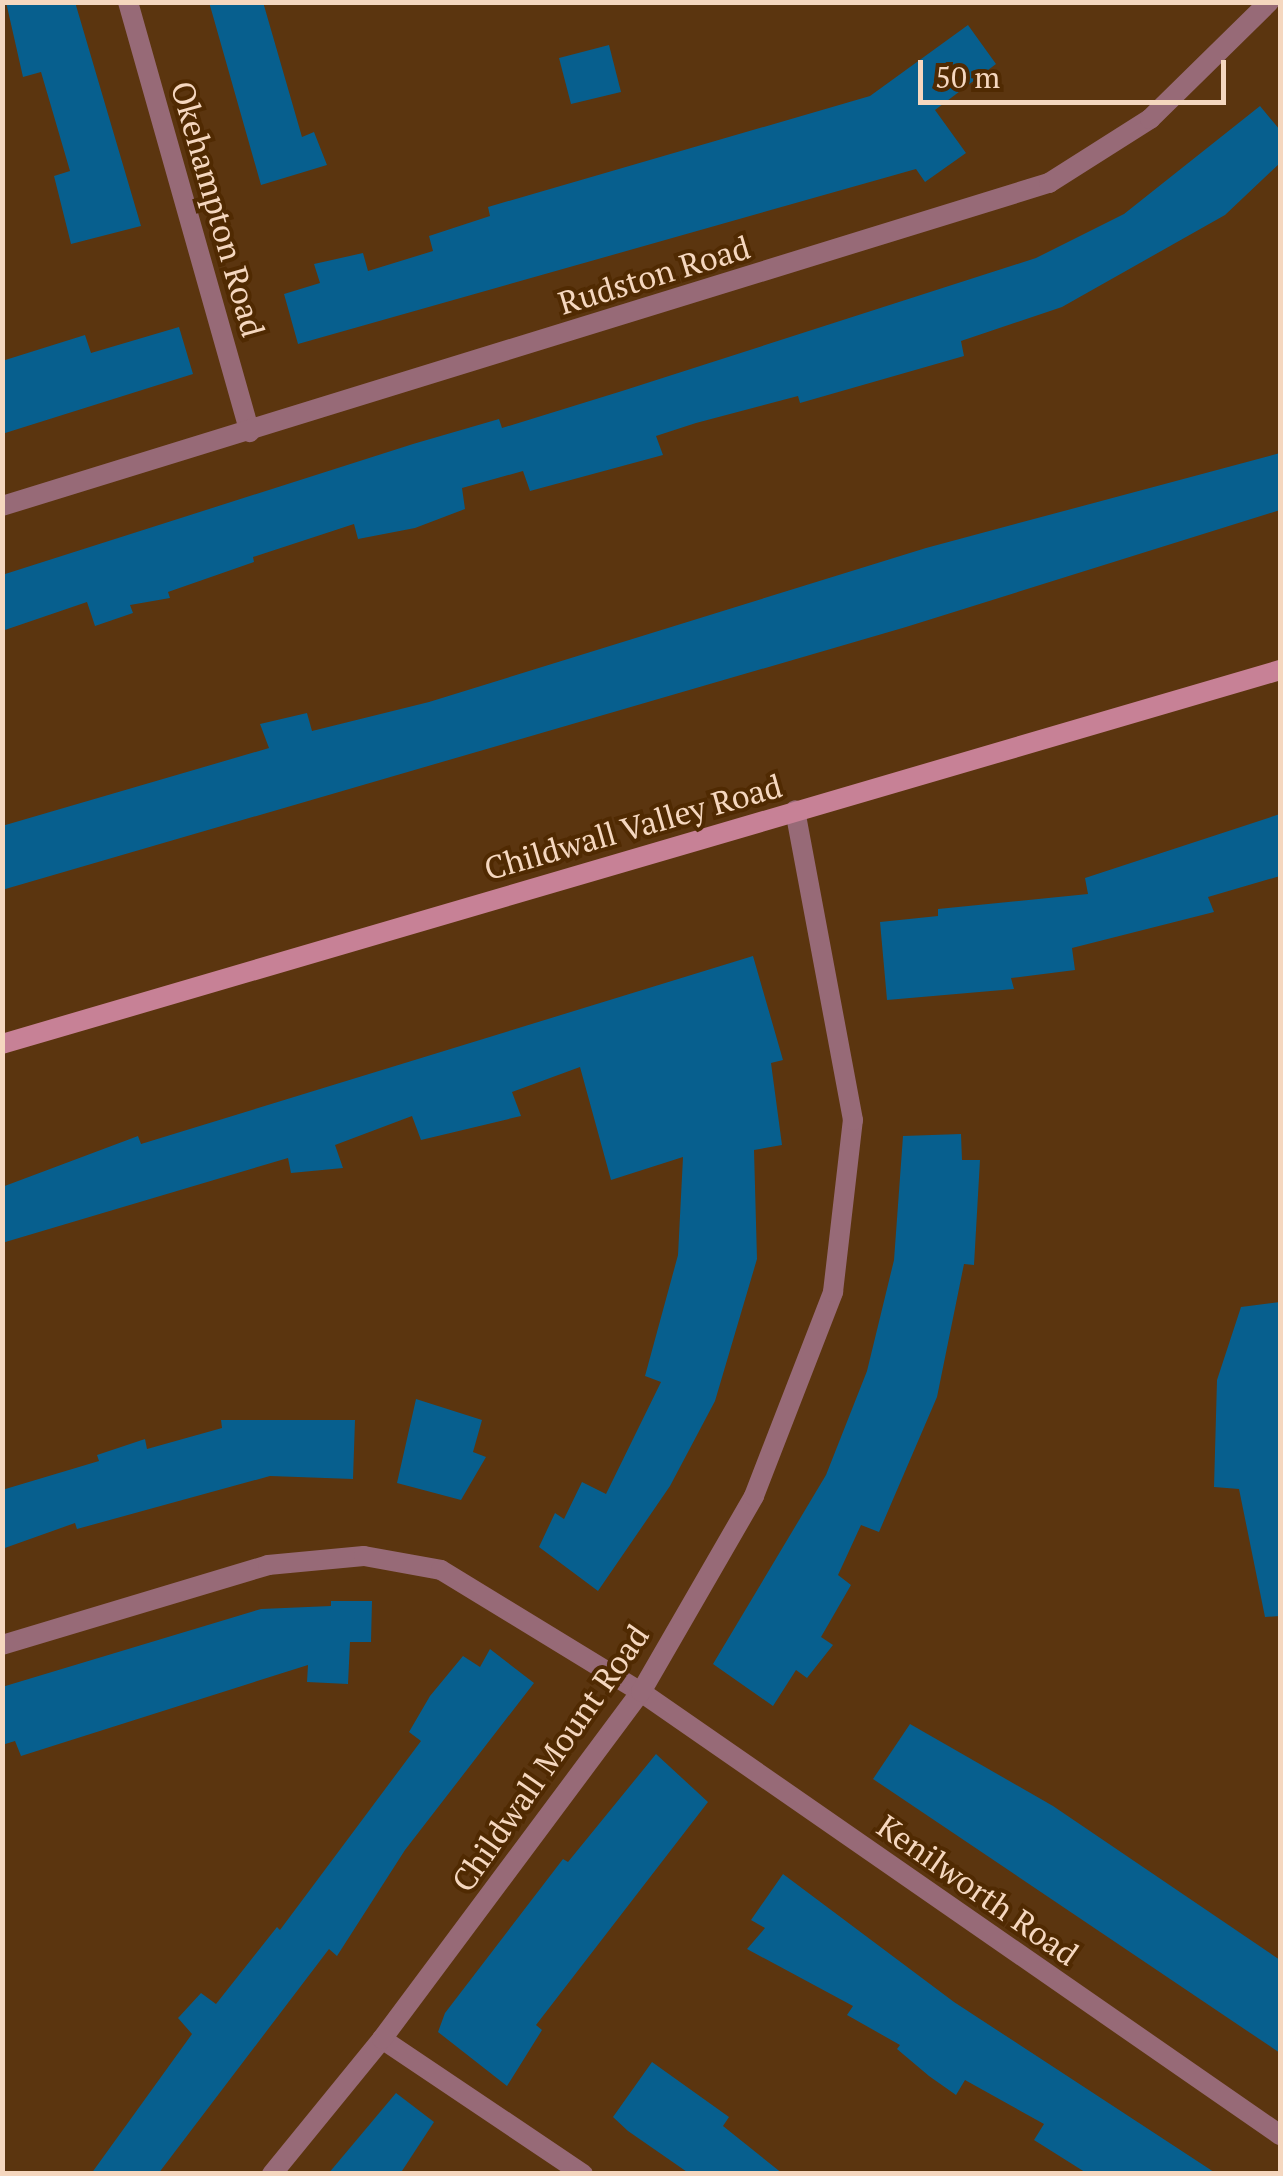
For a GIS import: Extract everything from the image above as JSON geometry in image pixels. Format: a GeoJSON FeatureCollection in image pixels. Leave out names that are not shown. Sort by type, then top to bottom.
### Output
{"type":"FeatureCollection","features":[{"type":"Feature","properties":{"kind":"main road","name":"Childwall Valley Road"},"geometry":{"type":"LineString","coordinates":[[2,1044],[1280,670]]}},
{"type":"Feature","properties":{"kind":"street","name":"Okehampton Road"},"geometry":{"type":"LineString","coordinates":[[128,2],[250,432]]}},
{"type":"Feature","properties":{"kind":"street","name":"Rudston Road"},"geometry":{"type":"LineString","coordinates":[[2,506],[1049,183],[1150,119],[1268,2]]}},
{"type":"Feature","properties":{"kind":"street","name":"Childwall Mount Road"},"geometry":{"type":"LineString","coordinates":[[272,2174],[382,2039],[642,1692],[754,1496],[833,1292],[853,1120],[795,810]]}},
{"type":"Feature","properties":{"kind":"street","name":"Kenilworth Road"},"geometry":{"type":"LineString","coordinates":[[2,1645],[268,1565],[364,1556],[440,1570],[642,1692],[1280,2135]]}},
{"type":"Feature","properties":{"kind":"street"},"geometry":{"type":"LineString","coordinates":[[382,2039],[583,2174]]}},
{"type":"Feature","properties":{"kind":"building"},"geometry":{"type":"Polygon","coordinates":[[[6,2],[75,2],[141,226],[71,244],[54,176],[70,171],[41,72],[23,77],[6,2]]]}},
{"type":"Feature","properties":{"kind":"building"},"geometry":{"type":"Polygon","coordinates":[[[209,2],[263,2],[302,137],[314,132],[327,165],[261,185],[209,2]]]}},
{"type":"Feature","properties":{"kind":"building"},"geometry":{"type":"Polygon","coordinates":[[[968,25],[996,64],[935,110],[966,153],[925,182],[916,169],[298,344],[284,294],[320,283],[314,264],[363,253],[368,271],[433,251],[429,236],[490,216],[488,207],[870,96],[968,25]]]}},
{"type":"Feature","properties":{"kind":"building"},"geometry":{"type":"Polygon","coordinates":[[[609,45],[621,92],[571,104],[559,58],[609,45]]]}},
{"type":"Feature","properties":{"kind":"building"},"geometry":{"type":"Polygon","coordinates":[[[1260,106],[1280,130],[1280,163],[1225,215],[1062,307],[961,341],[964,356],[800,403],[798,396],[696,423],[656,436],[663,455],[530,491],[523,471],[462,488],[465,509],[415,528],[358,539],[354,524],[253,557],[254,562],[168,592],[170,598],[130,605],[133,613],[95,626],[87,602],[2,631],[2,575],[413,444],[499,419],[502,428],[1036,258],[1124,214],[1260,106]]]}},
{"type":"Feature","properties":{"kind":"building"},"geometry":{"type":"Polygon","coordinates":[[[179,327],[193,374],[2,434],[2,361],[85,335],[91,353],[179,327]]]}},
{"type":"Feature","properties":{"kind":"building"},"geometry":{"type":"Polygon","coordinates":[[[1280,453],[1280,510],[906,627],[2,890],[2,826],[269,748],[260,724],[307,713],[312,731],[429,702],[926,548],[1280,453]]]}},
{"type":"Feature","properties":{"kind":"building"},"geometry":{"type":"Polygon","coordinates":[[[1280,814],[1280,876],[1208,897],[1214,912],[1072,948],[1075,970],[1011,978],[1014,989],[887,1000],[880,922],[938,916],[938,909],[1088,894],[1085,878],[1280,814]]]}},
{"type":"Feature","properties":{"kind":"building"},"geometry":{"type":"Polygon","coordinates":[[[753,956],[783,1060],[771,1063],[782,1145],[754,1150],[757,1259],[715,1401],[670,1486],[598,1591],[539,1547],[555,1513],[564,1519],[582,1482],[606,1494],[661,1382],[645,1376],[678,1255],[683,1157],[611,1180],[580,1067],[512,1092],[521,1116],[421,1140],[412,1116],[335,1145],[343,1168],[291,1173],[288,1158],[2,1243],[2,1187],[138,1136],[141,1144],[753,956]]]}},
{"type":"Feature","properties":{"kind":"building"},"geometry":{"type":"Polygon","coordinates":[[[961,1134],[962,1160],[980,1160],[974,1265],[964,1264],[937,1397],[879,1532],[861,1525],[838,1575],[851,1585],[821,1637],[833,1645],[807,1678],[796,1670],[773,1706],[713,1664],[826,1475],[867,1371],[894,1260],[903,1136],[961,1134]]]}},
{"type":"Feature","properties":{"kind":"building"},"geometry":{"type":"Polygon","coordinates":[[[1280,1302],[1280,1616],[1265,1617],[1239,1489],[1214,1487],[1217,1380],[1241,1307],[1280,1302]]]}},
{"type":"Feature","properties":{"kind":"building"},"geometry":{"type":"Polygon","coordinates":[[[416,1399],[482,1420],[473,1452],[486,1457],[461,1500],[397,1483],[416,1399]]]}},
{"type":"Feature","properties":{"kind":"building"},"geometry":{"type":"Polygon","coordinates":[[[221,1420],[355,1420],[353,1479],[270,1476],[77,1529],[75,1523],[2,1549],[2,1490],[99,1461],[97,1455],[145,1439],[147,1449],[222,1428],[221,1420]]]}},
{"type":"Feature","properties":{"kind":"building"},"geometry":{"type":"Polygon","coordinates":[[[331,1601],[372,1601],[371,1642],[350,1642],[348,1684],[307,1682],[308,1665],[21,1756],[15,1741],[2,1745],[2,1687],[261,1609],[331,1606],[331,1601]]]}},
{"type":"Feature","properties":{"kind":"building"},"geometry":{"type":"Polygon","coordinates":[[[490,1649],[534,1683],[405,1850],[337,1956],[329,1949],[158,2174],[91,2174],[192,2034],[178,2018],[201,1993],[216,2004],[277,1927],[280,1930],[421,1741],[409,1732],[430,1696],[463,1656],[480,1667],[490,1649]]]}},
{"type":"Feature","properties":{"kind":"building"},"geometry":{"type":"Polygon","coordinates":[[[910,1724],[1053,1806],[1280,1960],[1280,2053],[873,1779],[910,1724]]]}},
{"type":"Feature","properties":{"kind":"building"},"geometry":{"type":"Polygon","coordinates":[[[656,1754],[708,1802],[536,2025],[542,2030],[507,2086],[438,2032],[445,2013],[563,1859],[568,1862],[656,1754]]]}},
{"type":"Feature","properties":{"kind":"building"},"geometry":{"type":"Polygon","coordinates":[[[783,1874],[954,2002],[1217,2174],[1088,2174],[1034,2140],[1044,2124],[965,2080],[956,2095],[897,2049],[900,2045],[847,2015],[853,2006],[747,1949],[765,1928],[751,1920],[783,1874]]]}},
{"type":"Feature","properties":{"kind":"building"},"geometry":{"type":"Polygon","coordinates":[[[652,2062],[729,2117],[723,2126],[783,2174],[690,2174],[628,2131],[613,2117],[652,2062]]]}},
{"type":"Feature","properties":{"kind":"building"},"geometry":{"type":"Polygon","coordinates":[[[396,2093],[434,2122],[400,2174],[328,2174],[396,2093]]]}}]}
